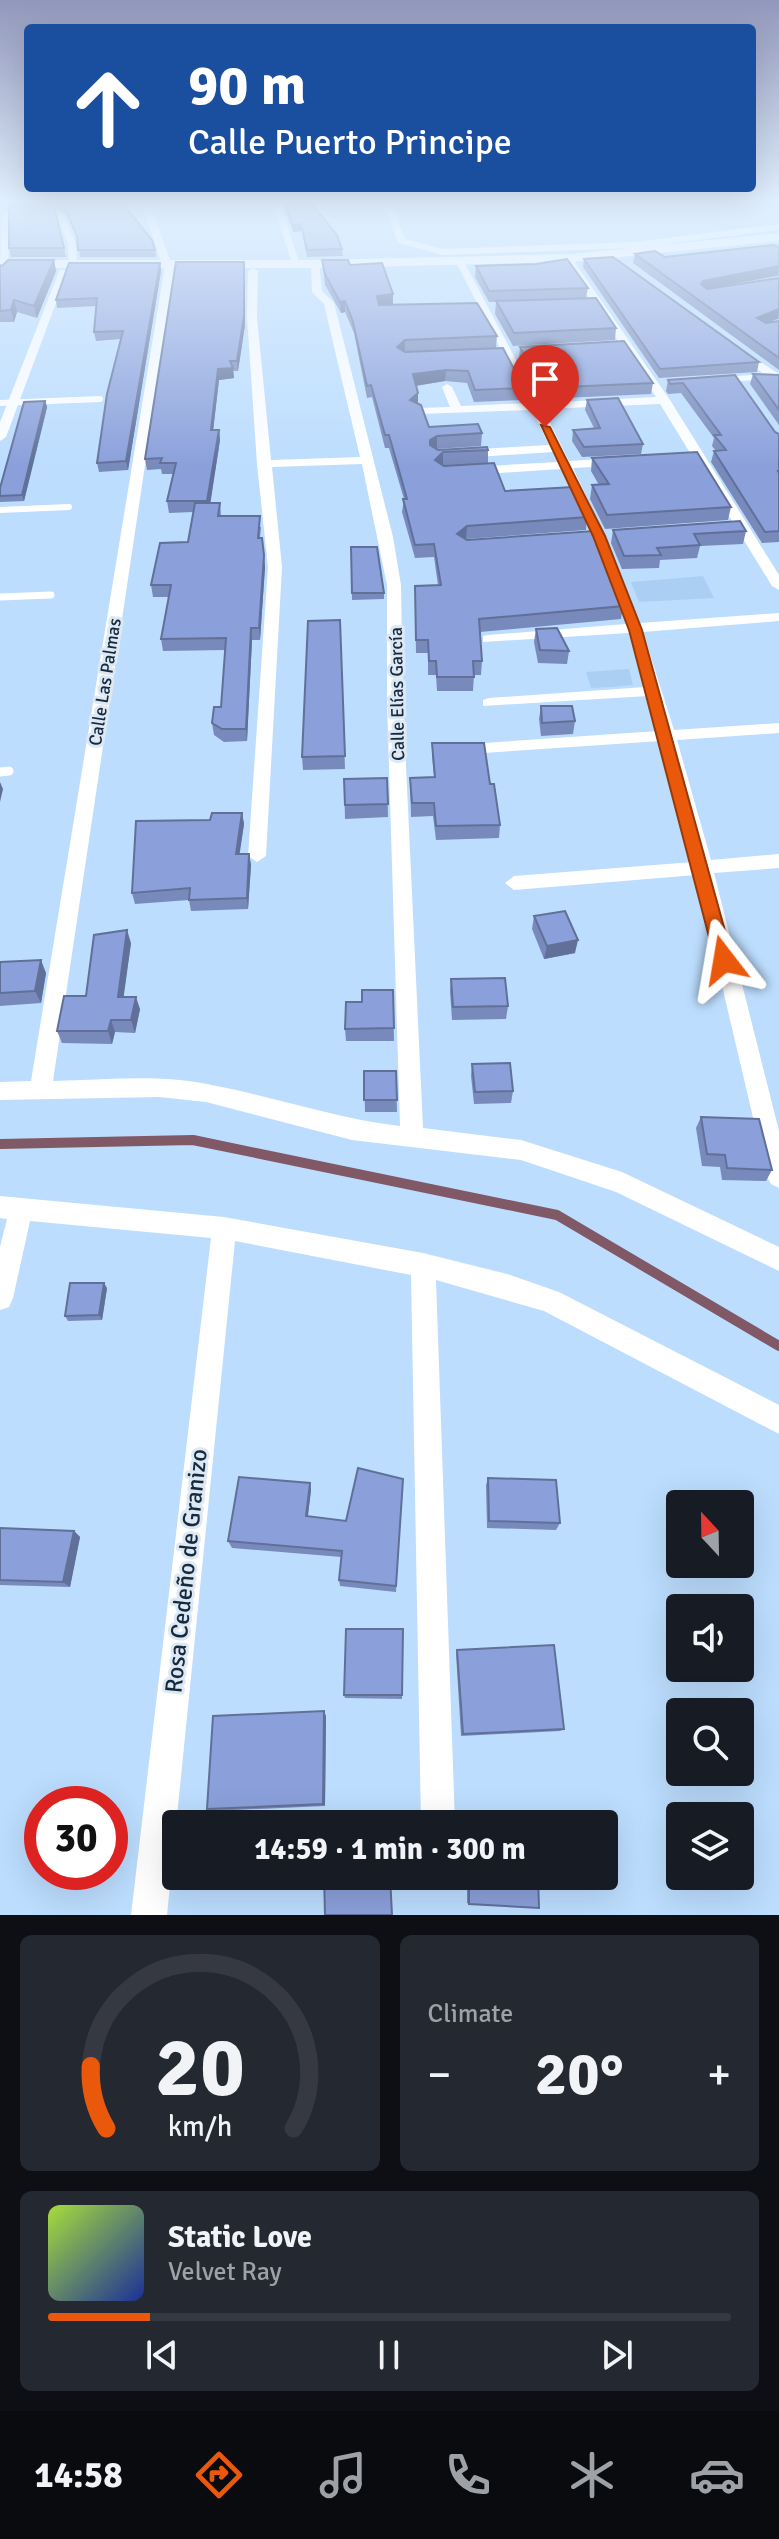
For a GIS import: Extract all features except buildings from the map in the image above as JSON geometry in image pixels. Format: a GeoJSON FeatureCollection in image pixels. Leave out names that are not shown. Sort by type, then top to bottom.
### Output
{"type":"FeatureCollection","features":[{"type":"Feature","properties":{"kind":"street"},"geometry":{"type":"LineString","coordinates":[[0,437],[5,403],[58,288]]}},
{"type":"Feature","properties":{"kind":"street","name":"Calle Las Palmas"},"geometry":{"type":"LineString","coordinates":[[40,1092],[165,288]]}},
{"type":"Feature","properties":{"kind":"street"},"geometry":{"type":"LineString","coordinates":[[253,288],[263,464],[275,567],[257,856]]}},
{"type":"Feature","properties":{"kind":"street","name":"Calle Elías García"},"geometry":{"type":"LineString","coordinates":[[317,288],[329,303],[386,537],[395,597],[395,702],[412,1138]]}},
{"type":"Feature","properties":{"kind":"street"},"geometry":{"type":"LineString","coordinates":[[470,288],[498,353],[535,406],[599,536],[635,630],[701,867],[779,1177]]}},
{"type":"Feature","properties":{"kind":"street"},"geometry":{"type":"LineString","coordinates":[[588,288],[664,400],[778,582]]}},
{"type":"Feature","properties":{"kind":"street"},"geometry":{"type":"LineString","coordinates":[[584,305],[598,304]]}},
{"type":"Feature","properties":{"kind":"street"},"geometry":{"type":"LineString","coordinates":[[477,308],[497,307]]}},
{"type":"Feature","properties":{"kind":"street"},"geometry":{"type":"LineString","coordinates":[[725,341],[776,376]]}},
{"type":"Feature","properties":{"kind":"street"},"geometry":{"type":"LineString","coordinates":[[613,347],[629,346]]}},
{"type":"Feature","properties":{"kind":"street"},"geometry":{"type":"LineString","coordinates":[[498,353],[521,352]]}},
{"type":"Feature","properties":{"kind":"street"},"geometry":{"type":"LineString","coordinates":[[696,382],[776,376]]}},
{"type":"Feature","properties":{"kind":"street"},"geometry":{"type":"LineString","coordinates":[[738,380],[746,391]]}},
{"type":"Feature","properties":{"kind":"street"},"geometry":{"type":"LineString","coordinates":[[654,385],[668,384]]}},
{"type":"Feature","properties":{"kind":"street"},"geometry":{"type":"LineString","coordinates":[[447,387],[457,410]]}},
{"type":"Feature","properties":{"kind":"street"},"geometry":{"type":"LineString","coordinates":[[419,411],[664,400]]}},
{"type":"Feature","properties":{"kind":"street"},"geometry":{"type":"LineString","coordinates":[[452,454],[555,448]]}},
{"type":"Feature","properties":{"kind":"street"},"geometry":{"type":"LineString","coordinates":[[685,459],[700,458]]}},
{"type":"Feature","properties":{"kind":"street"},"geometry":{"type":"LineString","coordinates":[[263,464],[368,460]]}},
{"type":"Feature","properties":{"kind":"street"},"geometry":{"type":"LineString","coordinates":[[458,471],[624,462]]}},
{"type":"Feature","properties":{"kind":"street"},"geometry":{"type":"LineString","coordinates":[[727,528],[743,526]]}},
{"type":"Feature","properties":{"kind":"street"},"geometry":{"type":"LineString","coordinates":[[584,538],[615,535]]}},
{"type":"Feature","properties":{"kind":"street"},"geometry":{"type":"LineString","coordinates":[[488,639],[779,617]]}},
{"type":"Feature","properties":{"kind":"street"},"geometry":{"type":"LineString","coordinates":[[489,703],[654,691]]}},
{"type":"Feature","properties":{"kind":"street"},"geometry":{"type":"LineString","coordinates":[[484,748],[779,728]]}},
{"type":"Feature","properties":{"kind":"street"},"geometry":{"type":"LineString","coordinates":[[514,883],[779,861]]}},
{"type":"Feature","properties":{"kind":"street"},"geometry":{"type":"LineString","coordinates":[[0,1091],[159,1088],[206,1093],[352,1130],[521,1150],[622,1183],[779,1259]]}},
{"type":"Feature","properties":{"kind":"street"},"geometry":{"type":"LineString","coordinates":[[0,1298],[10,1208],[224,1228],[423,1265],[507,1286],[550,1301],[779,1420]]}},
{"type":"Feature","properties":{"kind":"street","name":"Rosa Cedeño de Granizo"},"geometry":{"type":"LineString","coordinates":[[169,1810],[224,1228]]}},
{"type":"Feature","properties":{"kind":"street"},"geometry":{"type":"LineString","coordinates":[[423,1265],[438,1810]]}},
{"type":"Feature","properties":{"kind":"street","name":"Rosa Cedeño de Granizo"},"geometry":{"type":"LineString","coordinates":[[149,1915],[162,1861]]}},
{"type":"Feature","properties":{"kind":"lane"},"geometry":{"type":"LineString","coordinates":[[5,403],[100,399]]}},
{"type":"Feature","properties":{"kind":"lane"},"geometry":{"type":"LineString","coordinates":[[0,510],[69,507]]}},
{"type":"Feature","properties":{"kind":"lane"},"geometry":{"type":"LineString","coordinates":[[0,597],[51,595]]}},
{"type":"Feature","properties":{"kind":"shaded area"},"geometry":{"type":"Polygon","coordinates":[[[703,576],[714,598],[639,602],[631,582],[703,576]]]}},
{"type":"Feature","properties":{"kind":"shaded area"},"geometry":{"type":"Polygon","coordinates":[[[629,669],[633,685],[612,687],[591,688],[586,672],[629,669]]]}},
{"type":"Feature","properties":{"kind":"waterway"},"geometry":{"type":"LineString","coordinates":[[0,1144],[193,1140],[557,1215],[779,1346]]}},
{"type":"Feature","properties":{"kind":"route"},"geometry":{"type":"LineString","coordinates":[[545,427],[599,536],[635,630],[654,691],[724,960]]}}]}
